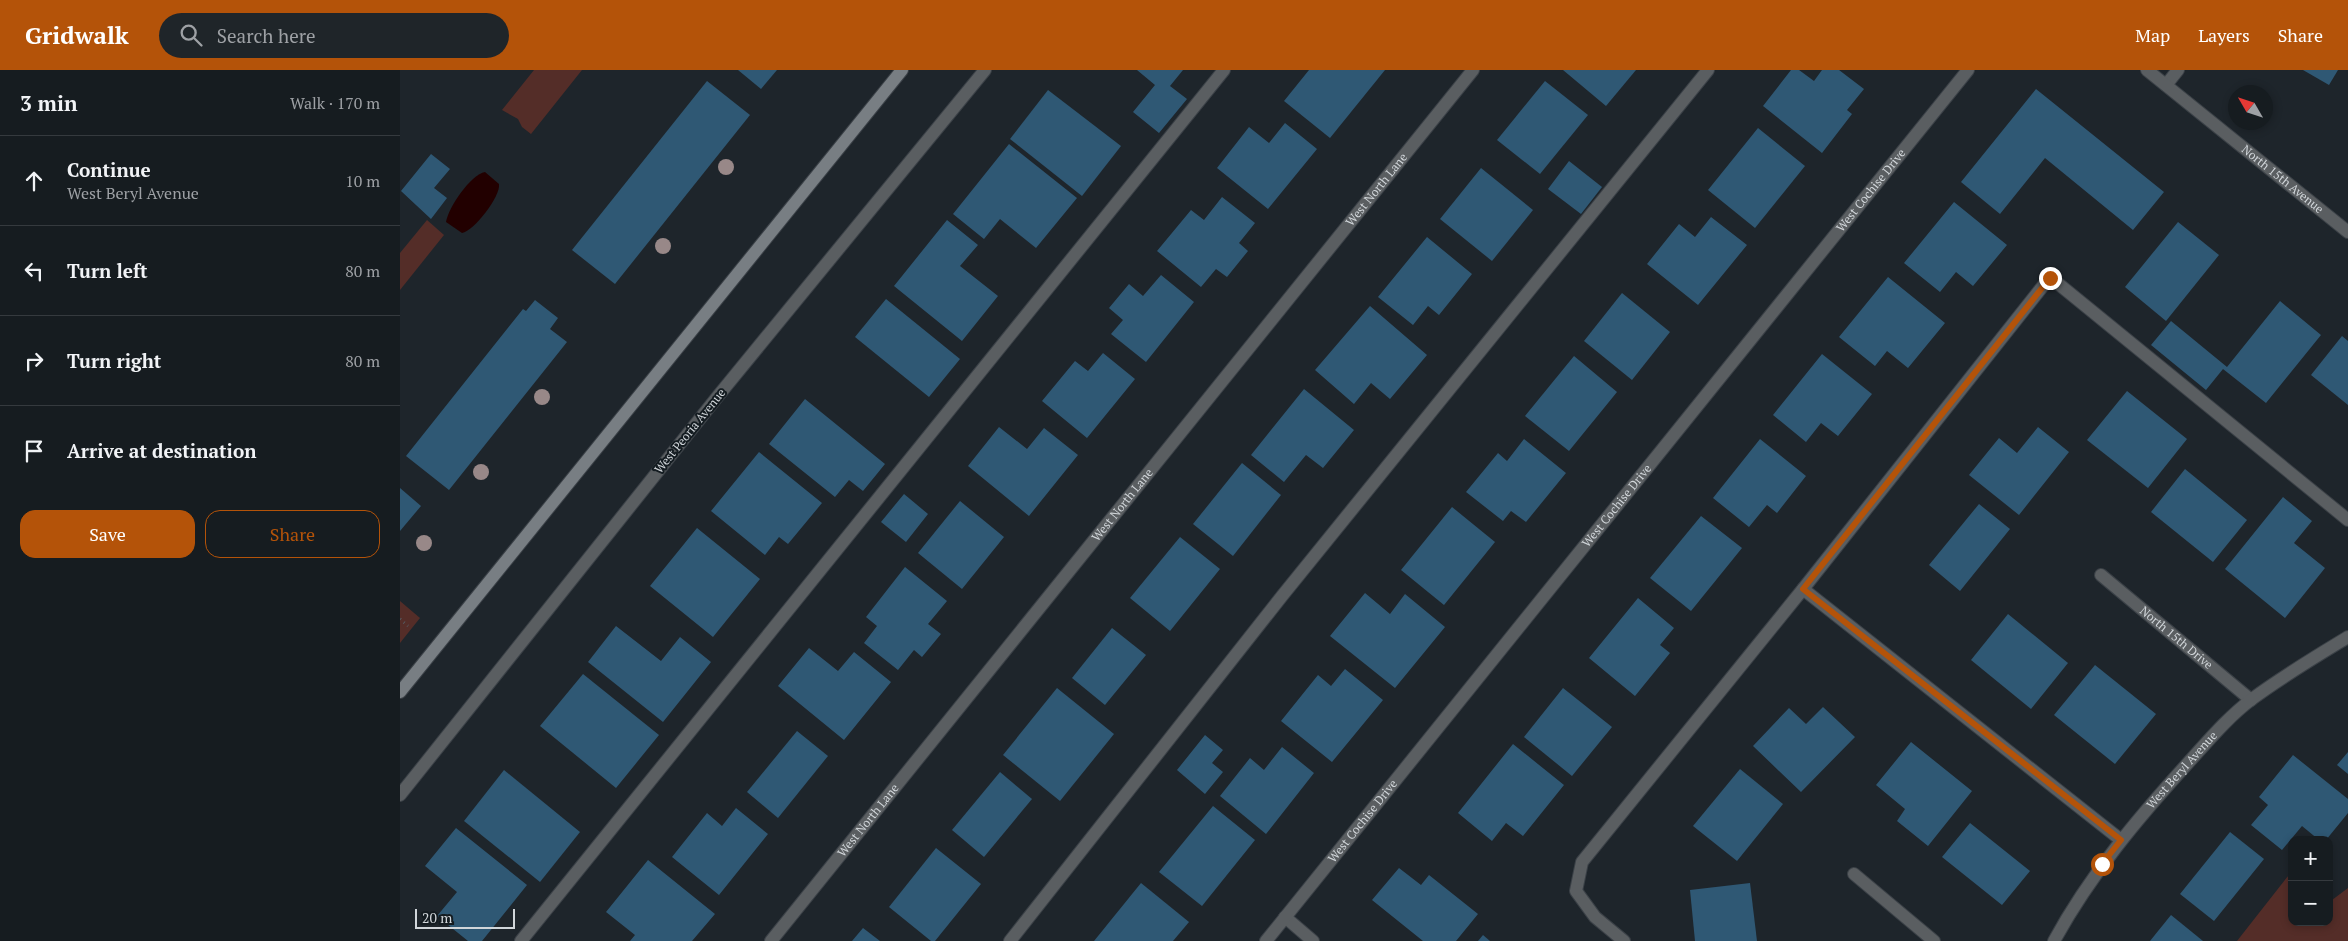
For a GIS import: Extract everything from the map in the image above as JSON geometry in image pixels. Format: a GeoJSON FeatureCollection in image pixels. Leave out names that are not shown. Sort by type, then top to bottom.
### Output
{"type":"FeatureCollection","features":[{"type":"Feature","properties":{"kind":"main road"},"geometry":{"type":"LineString","coordinates":[[400,692],[902,70]]}},
{"type":"Feature","properties":{"kind":"street","name":"West Peoria Avenue"},"geometry":{"type":"LineString","coordinates":[[400,795],[718,396],[984,70]]}},
{"type":"Feature","properties":{"kind":"street"},"geometry":{"type":"LineString","coordinates":[[521,941],[1224,70]]}},
{"type":"Feature","properties":{"kind":"street","name":"West North Lane"},"geometry":{"type":"LineString","coordinates":[[771,941],[1473,70]]}},
{"type":"Feature","properties":{"kind":"street"},"geometry":{"type":"LineString","coordinates":[[1010,941],[1282,596],[1708,70]]}},
{"type":"Feature","properties":{"kind":"street","name":"West Cochise Drive"},"geometry":{"type":"LineString","coordinates":[[1266,941],[1968,70]]}},
{"type":"Feature","properties":{"kind":"street","name":"North 15th Avenue"},"geometry":{"type":"LineString","coordinates":[[2148,70],[2348,232]]}},
{"type":"Feature","properties":{"kind":"street"},"geometry":{"type":"LineString","coordinates":[[2166,85],[2178,70]]}},
{"type":"Feature","properties":{"kind":"street"},"geometry":{"type":"LineString","coordinates":[[1624,941],[1595,917],[1576,891],[1582,862],[1803,589],[2050,278],[2348,520]]}},
{"type":"Feature","properties":{"kind":"street","name":"North 15th Drive"},"geometry":{"type":"LineString","coordinates":[[2101,575],[2251,700]]}},
{"type":"Feature","properties":{"kind":"street"},"geometry":{"type":"LineString","coordinates":[[1803,589],[2121,840]]}},
{"type":"Feature","properties":{"kind":"street","name":"West Beryl Avenue"},"geometry":{"type":"LineString","coordinates":[[2054,941],[2102,864],[2146,809],[2221,727],[2251,700],[2300,665],[2348,637]]}},
{"type":"Feature","properties":{"kind":"street"},"geometry":{"type":"LineString","coordinates":[[1854,874],[1934,941]]}},
{"type":"Feature","properties":{"kind":"street"},"geometry":{"type":"LineString","coordinates":[[1284,918],[1314,941]]}},
{"type":"Feature","properties":{"kind":"path"},"geometry":{"type":"LineString","coordinates":[[400,619],[408,626]]}},
{"type":"Feature","properties":{"kind":"shaded area"},"geometry":{"type":"Polygon","coordinates":[[[534,70],[582,70],[531,134],[522,127],[518,119],[502,110],[534,70]]]}},
{"type":"Feature","properties":{"kind":"shaded area"},"geometry":{"type":"Polygon","coordinates":[[[485,172],[499,184],[496,196],[480,220],[462,233],[446,222],[448,216],[467,185],[479,174],[485,172]]]}},
{"type":"Feature","properties":{"kind":"shaded area"},"geometry":{"type":"Polygon","coordinates":[[[427,220],[444,235],[400,290],[400,253],[427,220]]]}},
{"type":"Feature","properties":{"kind":"shaded area"},"geometry":{"type":"Polygon","coordinates":[[[400,601],[420,618],[400,643],[400,601]]]}},
{"type":"Feature","properties":{"kind":"shaded area"},"geometry":{"type":"Polygon","coordinates":[[[2288,876],[2288,926],[2333,926],[2333,899],[2348,888],[2348,941],[2237,941],[2288,876]]]}},
{"type":"Feature","properties":{"kind":"building"},"geometry":{"type":"Polygon","coordinates":[[[738,70],[777,70],[761,89],[738,70]]]}},
{"type":"Feature","properties":{"kind":"building"},"geometry":{"type":"Polygon","coordinates":[[[1137,70],[1183,70],[1170,86],[1187,99],[1159,133],[1133,112],[1155,85],[1137,70]]]}},
{"type":"Feature","properties":{"kind":"building"},"geometry":{"type":"Polygon","coordinates":[[[1309,70],[1385,70],[1330,138],[1284,101],[1309,70]]]}},
{"type":"Feature","properties":{"kind":"building"},"geometry":{"type":"Polygon","coordinates":[[[1563,70],[1636,70],[1606,106],[1563,70]]]}},
{"type":"Feature","properties":{"kind":"building"},"geometry":{"type":"Polygon","coordinates":[[[1791,70],[1799,70],[1814,81],[1822,70],[1839,70],[1864,89],[1847,110],[1852,114],[1822,153],[1763,106],[1791,70]]]}},
{"type":"Feature","properties":{"kind":"building"},"geometry":{"type":"Polygon","coordinates":[[[2303,70],[2338,70],[2329,85],[2303,70]]]}},
{"type":"Feature","properties":{"kind":"building"},"geometry":{"type":"Polygon","coordinates":[[[707,81],[750,115],[615,284],[572,250],[707,81]]]}},
{"type":"Feature","properties":{"kind":"building"},"geometry":{"type":"Polygon","coordinates":[[[1545,81],[1588,115],[1540,174],[1497,140],[1545,81]]]}},
{"type":"Feature","properties":{"kind":"building"},"geometry":{"type":"Polygon","coordinates":[[[2036,89],[2164,192],[2133,230],[2045,158],[2000,214],[1961,182],[2036,89]]]}},
{"type":"Feature","properties":{"kind":"building"},"geometry":{"type":"Polygon","coordinates":[[[1048,90],[1121,146],[1082,196],[1010,139],[1048,90]]]}},
{"type":"Feature","properties":{"kind":"building"},"geometry":{"type":"Polygon","coordinates":[[[1285,123],[1317,149],[1268,209],[1217,168],[1249,127],[1269,143],[1285,123]]]}},
{"type":"Feature","properties":{"kind":"building"},"geometry":{"type":"Polygon","coordinates":[[[1758,128],[1805,166],[1755,228],[1708,190],[1758,128]]]}},
{"type":"Feature","properties":{"kind":"building"},"geometry":{"type":"Polygon","coordinates":[[[1009,144],[1077,198],[1036,248],[1000,219],[984,239],[953,214],[1009,144]]]}},
{"type":"Feature","properties":{"kind":"building"},"geometry":{"type":"Polygon","coordinates":[[[431,154],[450,169],[434,188],[447,198],[431,219],[401,191],[431,154]]]}},
{"type":"Feature","properties":{"kind":"building"},"geometry":{"type":"Polygon","coordinates":[[[1569,161],[1602,187],[1581,214],[1548,189],[1569,161]]]}},
{"type":"Feature","properties":{"kind":"building"},"geometry":{"type":"Polygon","coordinates":[[[1481,168],[1533,210],[1492,261],[1440,219],[1481,168]]]}},
{"type":"Feature","properties":{"kind":"building"},"geometry":{"type":"Polygon","coordinates":[[[1222,197],[1255,223],[1239,243],[1248,251],[1227,277],[1216,269],[1201,287],[1157,251],[1191,210],[1204,220],[1222,197]]]}},
{"type":"Feature","properties":{"kind":"building"},"geometry":{"type":"Polygon","coordinates":[[[1954,202],[2007,245],[1973,286],[1956,272],[1940,292],[1904,263],[1954,202]]]}},
{"type":"Feature","properties":{"kind":"building"},"geometry":{"type":"Polygon","coordinates":[[[1711,217],[1747,245],[1698,305],[1647,264],[1679,224],[1695,237],[1711,217]]]}},
{"type":"Feature","properties":{"kind":"building"},"geometry":{"type":"Polygon","coordinates":[[[947,220],[978,245],[960,266],[998,296],[962,341],[894,286],[947,220]]]}},
{"type":"Feature","properties":{"kind":"building"},"geometry":{"type":"Polygon","coordinates":[[[2178,222],[2219,255],[2166,321],[2125,287],[2178,222]]]}},
{"type":"Feature","properties":{"kind":"building"},"geometry":{"type":"Polygon","coordinates":[[[1427,237],[1472,274],[1439,315],[1428,306],[1413,325],[1378,297],[1427,237]]]}},
{"type":"Feature","properties":{"kind":"building"},"geometry":{"type":"Polygon","coordinates":[[[1161,275],[1194,302],[1146,362],[1111,334],[1123,320],[1109,308],[1129,284],[1143,296],[1161,275]]]}},
{"type":"Feature","properties":{"kind":"building"},"geometry":{"type":"Polygon","coordinates":[[[1888,277],[1945,323],[1908,368],[1887,351],[1875,366],[1839,337],[1888,277]]]}},
{"type":"Feature","properties":{"kind":"building"},"geometry":{"type":"Polygon","coordinates":[[[1622,293],[1670,332],[1632,380],[1584,341],[1622,293]]]}},
{"type":"Feature","properties":{"kind":"building"},"geometry":{"type":"Polygon","coordinates":[[[886,299],[960,359],[929,397],[855,337],[886,299]]]}},
{"type":"Feature","properties":{"kind":"building"},"geometry":{"type":"Polygon","coordinates":[[[535,300],[558,318],[550,329],[567,342],[449,490],[406,456],[523,309],[526,311],[535,300]]]}},
{"type":"Feature","properties":{"kind":"building"},"geometry":{"type":"Polygon","coordinates":[[[2280,301],[2321,335],[2266,403],[2223,369],[2206,390],[2151,345],[2171,321],[2227,367],[2280,301]]]}},
{"type":"Feature","properties":{"kind":"building"},"geometry":{"type":"Polygon","coordinates":[[[1370,306],[1427,355],[1390,399],[1371,383],[1354,404],[1315,370],[1370,306]]]}},
{"type":"Feature","properties":{"kind":"building"},"geometry":{"type":"Polygon","coordinates":[[[2342,336],[2348,341],[2348,405],[2311,375],[2342,336]]]}},
{"type":"Feature","properties":{"kind":"building"},"geometry":{"type":"Polygon","coordinates":[[[1103,353],[1135,379],[1087,438],[1042,401],[1075,361],[1088,371],[1103,353]]]}},
{"type":"Feature","properties":{"kind":"building"},"geometry":{"type":"Polygon","coordinates":[[[1822,354],[1872,394],[1838,436],[1821,423],[1806,442],[1773,415],[1822,354]]]}},
{"type":"Feature","properties":{"kind":"building"},"geometry":{"type":"Polygon","coordinates":[[[1574,356],[1617,392],[1569,451],[1525,416],[1574,356]]]}},
{"type":"Feature","properties":{"kind":"building"},"geometry":{"type":"Polygon","coordinates":[[[1304,389],[1354,430],[1323,468],[1306,455],[1284,482],[1251,455],[1304,389]]]}},
{"type":"Feature","properties":{"kind":"building"},"geometry":{"type":"Polygon","coordinates":[[[2127,391],[2187,439],[2148,488],[2087,440],[2127,391]]]}},
{"type":"Feature","properties":{"kind":"building"},"geometry":{"type":"Polygon","coordinates":[[[805,399],[885,464],[863,491],[849,480],[835,497],[769,444],[805,399]]]}},
{"type":"Feature","properties":{"kind":"building"},"geometry":{"type":"Polygon","coordinates":[[[999,427],[1027,449],[1044,428],[1078,455],[1029,516],[968,466],[999,427]]]}},
{"type":"Feature","properties":{"kind":"building"},"geometry":{"type":"Polygon","coordinates":[[[2038,427],[2069,452],[2019,515],[1969,475],[1999,438],[2017,453],[2038,427]]]}},
{"type":"Feature","properties":{"kind":"building"},"geometry":{"type":"Polygon","coordinates":[[[1524,439],[1566,473],[1526,522],[1511,511],[1503,521],[1466,492],[1498,453],[1507,461],[1524,439]]]}},
{"type":"Feature","properties":{"kind":"building"},"geometry":{"type":"Polygon","coordinates":[[[1760,439],[1806,476],[1777,513],[1767,505],[1749,527],[1713,498],[1760,439]]]}},
{"type":"Feature","properties":{"kind":"building"},"geometry":{"type":"Polygon","coordinates":[[[759,452],[822,503],[788,544],[779,537],[765,555],[711,511],[759,452]]]}},
{"type":"Feature","properties":{"kind":"building"},"geometry":{"type":"Polygon","coordinates":[[[1242,463],[1281,495],[1233,556],[1193,524],[1242,463]]]}},
{"type":"Feature","properties":{"kind":"building"},"geometry":{"type":"Polygon","coordinates":[[[2185,469],[2247,520],[2213,562],[2151,512],[2185,469]]]}},
{"type":"Feature","properties":{"kind":"building"},"geometry":{"type":"Polygon","coordinates":[[[400,488],[421,506],[400,531],[400,488]]]}},
{"type":"Feature","properties":{"kind":"building"},"geometry":{"type":"Polygon","coordinates":[[[904,494],[928,514],[906,542],[881,522],[904,494]]]}},
{"type":"Feature","properties":{"kind":"building"},"geometry":{"type":"Polygon","coordinates":[[[2283,497],[2312,521],[2294,543],[2325,568],[2285,618],[2225,569],[2283,497]]]}},
{"type":"Feature","properties":{"kind":"building"},"geometry":{"type":"Polygon","coordinates":[[[960,501],[1004,537],[962,589],[918,553],[960,501]]]}},
{"type":"Feature","properties":{"kind":"building"},"geometry":{"type":"Polygon","coordinates":[[[1979,504],[2010,529],[1960,591],[1929,565],[1979,504]]]}},
{"type":"Feature","properties":{"kind":"building"},"geometry":{"type":"Polygon","coordinates":[[[1452,507],[1495,542],[1444,605],[1401,570],[1452,507]]]}},
{"type":"Feature","properties":{"kind":"building"},"geometry":{"type":"Polygon","coordinates":[[[1701,516],[1742,548],[1691,611],[1650,578],[1701,516]]]}},
{"type":"Feature","properties":{"kind":"building"},"geometry":{"type":"Polygon","coordinates":[[[697,528],[760,579],[713,637],[650,586],[697,528]]]}},
{"type":"Feature","properties":{"kind":"building"},"geometry":{"type":"Polygon","coordinates":[[[1180,537],[1220,569],[1170,631],[1130,598],[1180,537]]]}},
{"type":"Feature","properties":{"kind":"building"},"geometry":{"type":"Polygon","coordinates":[[[905,567],[947,601],[928,624],[941,634],[922,657],[914,650],[898,670],[864,643],[877,626],[866,617],[905,567]]]}},
{"type":"Feature","properties":{"kind":"building"},"geometry":{"type":"Polygon","coordinates":[[[1365,593],[1390,614],[1405,594],[1445,627],[1395,688],[1330,636],[1365,593]]]}},
{"type":"Feature","properties":{"kind":"building"},"geometry":{"type":"Polygon","coordinates":[[[1638,598],[1674,628],[1660,645],[1670,653],[1635,696],[1589,658],[1638,598]]]}},
{"type":"Feature","properties":{"kind":"building"},"geometry":{"type":"Polygon","coordinates":[[[2008,614],[2068,663],[2031,709],[1971,660],[2008,614]]]}},
{"type":"Feature","properties":{"kind":"building"},"geometry":{"type":"Polygon","coordinates":[[[616,626],[661,661],[680,637],[711,662],[663,722],[588,662],[616,626]]]}},
{"type":"Feature","properties":{"kind":"building"},"geometry":{"type":"Polygon","coordinates":[[[1112,628],[1146,655],[1105,705],[1072,678],[1112,628]]]}},
{"type":"Feature","properties":{"kind":"building"},"geometry":{"type":"Polygon","coordinates":[[[809,648],[838,671],[854,652],[891,682],[844,740],[778,686],[809,648]]]}},
{"type":"Feature","properties":{"kind":"building"},"geometry":{"type":"Polygon","coordinates":[[[2095,665],[2156,714],[2115,764],[2054,715],[2095,665]]]}},
{"type":"Feature","properties":{"kind":"building"},"geometry":{"type":"Polygon","coordinates":[[[1345,669],[1383,700],[1332,762],[1281,721],[1318,675],[1331,686],[1345,669]]]}},
{"type":"Feature","properties":{"kind":"building"},"geometry":{"type":"Polygon","coordinates":[[[583,674],[659,735],[616,788],[540,726],[583,674]]]}},
{"type":"Feature","properties":{"kind":"building"},"geometry":{"type":"Polygon","coordinates":[[[1057,688],[1114,734],[1060,801],[1003,755],[1057,688]]]}},
{"type":"Feature","properties":{"kind":"building"},"geometry":{"type":"Polygon","coordinates":[[[1563,688],[1612,727],[1572,776],[1524,737],[1563,688]]]}},
{"type":"Feature","properties":{"kind":"building"},"geometry":{"type":"Polygon","coordinates":[[[1823,707],[1855,737],[1801,792],[1753,746],[1789,708],[1806,724],[1823,707]]]}},
{"type":"Feature","properties":{"kind":"building"},"geometry":{"type":"Polygon","coordinates":[[[797,731],[828,756],[778,818],[747,792],[797,731]]]}},
{"type":"Feature","properties":{"kind":"building"},"geometry":{"type":"Polygon","coordinates":[[[1205,735],[1223,750],[1212,763],[1223,772],[1205,794],[1177,770],[1205,735]]]}},
{"type":"Feature","properties":{"kind":"building"},"geometry":{"type":"Polygon","coordinates":[[[1911,742],[1972,791],[1928,846],[1897,821],[1905,809],[1876,785],[1911,742]]]}},
{"type":"Feature","properties":{"kind":"building"},"geometry":{"type":"Polygon","coordinates":[[[1513,744],[1564,785],[1523,836],[1506,823],[1492,841],[1458,813],[1513,744]]]}},
{"type":"Feature","properties":{"kind":"building"},"geometry":{"type":"Polygon","coordinates":[[[1282,747],[1314,773],[1266,834],[1220,796],[1250,758],[1264,770],[1282,747]]]}},
{"type":"Feature","properties":{"kind":"building"},"geometry":{"type":"Polygon","coordinates":[[[2348,752],[2348,774],[2337,765],[2348,752]]]}},
{"type":"Feature","properties":{"kind":"building"},"geometry":{"type":"Polygon","coordinates":[[[2293,755],[2348,799],[2348,813],[2329,836],[2314,836],[2302,826],[2294,836],[2288,836],[2288,843],[2282,850],[2251,825],[2268,805],[2259,797],[2293,755]]]}},
{"type":"Feature","properties":{"kind":"building"},"geometry":{"type":"Polygon","coordinates":[[[1740,769],[1783,804],[1737,861],[1693,826],[1740,769]]]}},
{"type":"Feature","properties":{"kind":"building"},"geometry":{"type":"Polygon","coordinates":[[[504,770],[580,832],[540,882],[464,821],[504,770]]]}},
{"type":"Feature","properties":{"kind":"building"},"geometry":{"type":"Polygon","coordinates":[[[1000,772],[1032,799],[984,857],[952,830],[1000,772]]]}},
{"type":"Feature","properties":{"kind":"building"},"geometry":{"type":"Polygon","coordinates":[[[1213,806],[1255,840],[1202,906],[1159,872],[1213,806]]]}},
{"type":"Feature","properties":{"kind":"building"},"geometry":{"type":"Polygon","coordinates":[[[736,808],[768,834],[719,895],[672,857],[707,813],[722,826],[736,808]]]}},
{"type":"Feature","properties":{"kind":"building"},"geometry":{"type":"Polygon","coordinates":[[[1970,823],[2030,871],[2002,905],[1942,857],[1970,823]]]}},
{"type":"Feature","properties":{"kind":"building"},"geometry":{"type":"Polygon","coordinates":[[[456,828],[527,885],[482,941],[468,941],[437,916],[457,892],[425,866],[456,828]]]}},
{"type":"Feature","properties":{"kind":"building"},"geometry":{"type":"Polygon","coordinates":[[[2230,832],[2264,859],[2214,921],[2180,894],[2230,832]]]}},
{"type":"Feature","properties":{"kind":"building"},"geometry":{"type":"Polygon","coordinates":[[[936,848],[981,884],[935,941],[931,941],[889,907],[936,848]]]}},
{"type":"Feature","properties":{"kind":"building"},"geometry":{"type":"Polygon","coordinates":[[[648,860],[715,914],[692,941],[630,941],[635,935],[606,912],[648,860]]]}},
{"type":"Feature","properties":{"kind":"building"},"geometry":{"type":"Polygon","coordinates":[[[1399,868],[1421,885],[1429,875],[1478,914],[1456,941],[1423,941],[1372,900],[1399,868]]]}},
{"type":"Feature","properties":{"kind":"building"},"geometry":{"type":"Polygon","coordinates":[[[1141,883],[1189,922],[1173,941],[1094,941],[1141,883]]]}},
{"type":"Feature","properties":{"kind":"building"},"geometry":{"type":"Polygon","coordinates":[[[1750,883],[1757,941],[1695,941],[1690,890],[1750,883]]]}},
{"type":"Feature","properties":{"kind":"building"},"geometry":{"type":"Polygon","coordinates":[[[2171,915],[2203,941],[2150,941],[2171,915]]]}},
{"type":"Feature","properties":{"kind":"building"},"geometry":{"type":"Polygon","coordinates":[[[863,928],[880,941],[852,941],[863,928]]]}},
{"type":"Feature","properties":{"kind":"building"},"geometry":{"type":"Polygon","coordinates":[[[1483,935],[1490,941],[1478,941],[1483,935]]]}},
{"type":"Feature","properties":{"kind":"route"},"geometry":{"type":"LineString","coordinates":[[2050,278],[1803,589],[2121,840],[2102,864]]}}]}
